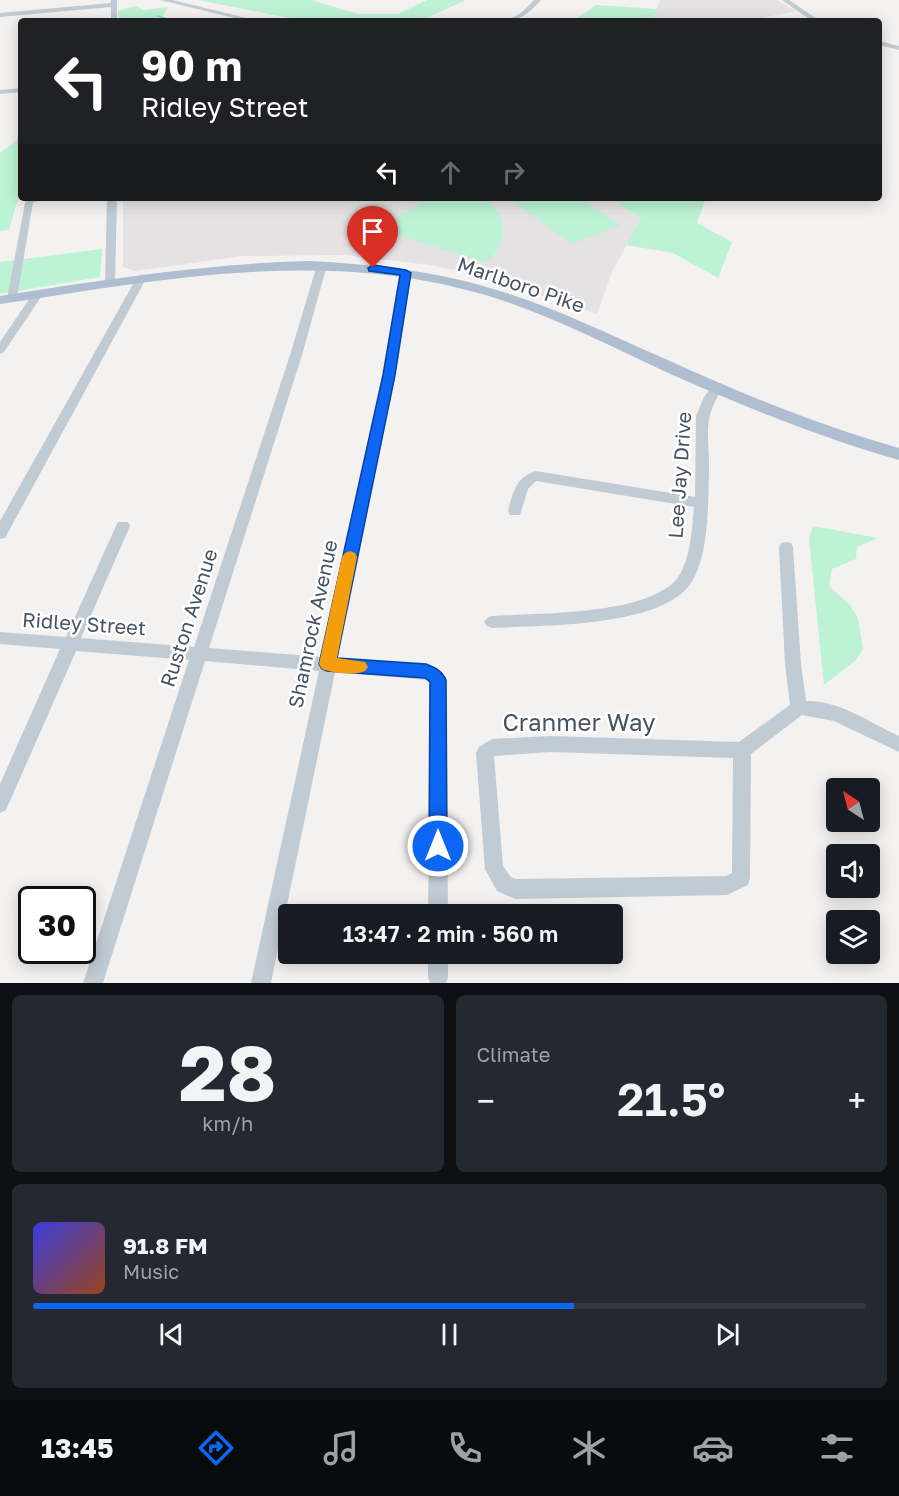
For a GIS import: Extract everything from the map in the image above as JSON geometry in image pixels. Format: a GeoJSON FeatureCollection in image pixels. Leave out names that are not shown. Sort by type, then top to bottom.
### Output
{"type":"FeatureCollection","features":[{"type":"Feature","properties":{"kind":"main road","name":"Marlboro Pike"},"geometry":{"type":"LineString","coordinates":[[6,299],[142,277],[236,266],[322,265],[406,273],[469,286],[537,308],[797,423],[899,454]]}},
{"type":"Feature","properties":{"kind":"street"},"geometry":{"type":"LineString","coordinates":[[55,10],[57,0]]}},
{"type":"Feature","properties":{"kind":"street"},"geometry":{"type":"LineString","coordinates":[[163,0],[243,18]]}},
{"type":"Feature","properties":{"kind":"street"},"geometry":{"type":"LineString","coordinates":[[519,18],[538,0]]}},
{"type":"Feature","properties":{"kind":"street"},"geometry":{"type":"LineString","coordinates":[[787,0],[813,18]]}},
{"type":"Feature","properties":{"kind":"street"},"geometry":{"type":"LineString","coordinates":[[0,15],[114,3]]}},
{"type":"Feature","properties":{"kind":"street"},"geometry":{"type":"LineString","coordinates":[[882,44],[899,48]]}},
{"type":"Feature","properties":{"kind":"street"},"geometry":{"type":"LineString","coordinates":[[0,92],[18,90]]}},
{"type":"Feature","properties":{"kind":"street"},"geometry":{"type":"LineString","coordinates":[[6,299],[29,201]]}},
{"type":"Feature","properties":{"kind":"street"},"geometry":{"type":"LineString","coordinates":[[110,283],[112,201]]}},
{"type":"Feature","properties":{"kind":"street","name":"Ruston Avenue"},"geometry":{"type":"LineString","coordinates":[[93,983],[296,355],[322,265]]}},
{"type":"Feature","properties":{"kind":"street","name":"Shamrock Avenue"},"geometry":{"type":"LineString","coordinates":[[261,983],[389,375],[406,273]]}},
{"type":"Feature","properties":{"kind":"street"},"geometry":{"type":"LineString","coordinates":[[0,534],[142,277]]}},
{"type":"Feature","properties":{"kind":"street"},"geometry":{"type":"LineString","coordinates":[[0,350],[38,294]]}},
{"type":"Feature","properties":{"kind":"street","name":"Lee Jay Drive"},"geometry":{"type":"LineString","coordinates":[[492,622],[626,612],[661,599],[680,586],[688,572],[701,503],[704,454],[701,415],[706,402],[716,388]]}},
{"type":"Feature","properties":{"kind":"street"},"geometry":{"type":"LineString","coordinates":[[515,511],[523,484],[529,478],[536,476],[701,503]]}},
{"type":"Feature","properties":{"kind":"street"},"geometry":{"type":"LineString","coordinates":[[0,804],[123,526]]}},
{"type":"Feature","properties":{"kind":"street"},"geometry":{"type":"LineString","coordinates":[[786,547],[793,664],[799,708]]}},
{"type":"Feature","properties":{"kind":"street","name":"Ridley Street"},"geometry":{"type":"LineString","coordinates":[[0,639],[429,672],[438,680],[438,904]]}},
{"type":"Feature","properties":{"kind":"street"},"geometry":{"type":"LineString","coordinates":[[742,750],[799,708],[811,707],[839,716],[899,744]]}},
{"type":"Feature","properties":{"kind":"street","name":"Cranmer Way"},"geometry":{"type":"LineString","coordinates":[[550,744],[742,750],[741,878],[731,884],[511,888],[500,880],[494,869],[485,753],[492,747],[550,744]]}},
{"type":"Feature","properties":{"kind":"street"},"geometry":{"type":"LineString","coordinates":[[438,964],[438,977]]}},
{"type":"Feature","properties":{"kind":"shaded area"},"geometry":{"type":"Polygon","coordinates":[[[660,0],[777,0],[796,11],[761,18],[653,18],[660,0]]]}},
{"type":"Feature","properties":{"kind":"shaded area"},"geometry":{"type":"Polygon","coordinates":[[[123,201],[614,201],[641,218],[612,272],[597,314],[482,276],[430,265],[345,255],[242,256],[135,271],[123,267],[123,201]]]}},
{"type":"Feature","properties":{"kind":"green space"},"geometry":{"type":"Polygon","coordinates":[[[198,0],[311,0],[358,14],[398,14],[427,0],[466,0],[427,18],[290,18],[198,0]]]}},
{"type":"Feature","properties":{"kind":"green space"},"geometry":{"type":"Polygon","coordinates":[[[596,5],[657,9],[653,18],[577,18],[596,5]]]}},
{"type":"Feature","properties":{"kind":"green space"},"geometry":{"type":"Polygon","coordinates":[[[136,6],[144,10],[168,7],[162,18],[119,18],[118,11],[136,6]]]}},
{"type":"Feature","properties":{"kind":"green space"},"geometry":{"type":"Polygon","coordinates":[[[18,134],[18,198],[9,230],[0,231],[0,153],[17,140],[18,134]]]}},
{"type":"Feature","properties":{"kind":"green space"},"geometry":{"type":"Polygon","coordinates":[[[423,201],[488,201],[498,214],[503,230],[499,247],[486,263],[383,230],[382,226],[423,201]]]}},
{"type":"Feature","properties":{"kind":"green space"},"geometry":{"type":"Polygon","coordinates":[[[511,201],[585,201],[621,225],[572,244],[511,201]]]}},
{"type":"Feature","properties":{"kind":"green space"},"geometry":{"type":"Polygon","coordinates":[[[614,201],[705,201],[697,223],[732,242],[718,278],[673,253],[626,245],[641,218],[614,201]]]}},
{"type":"Feature","properties":{"kind":"green space"},"geometry":{"type":"Polygon","coordinates":[[[102,249],[100,277],[0,294],[0,262],[102,249]]]}},
{"type":"Feature","properties":{"kind":"green space"},"geometry":{"type":"Polygon","coordinates":[[[813,526],[878,538],[857,547],[856,559],[832,569],[829,586],[850,605],[858,618],[863,649],[856,660],[824,685],[809,539],[813,526]]]}},
{"type":"Feature","properties":{"kind":"waterway"},"geometry":{"type":"LineString","coordinates":[[157,16],[164,18]]}},
{"type":"Feature","properties":{"kind":"slow traffic"},"geometry":{"type":"LineString","coordinates":[[350,557],[327,664],[360,667]]}},
{"type":"Feature","properties":{"kind":"route"},"geometry":{"type":"LineString","coordinates":[[373,268],[406,273],[389,375],[327,664],[426,671],[438,680],[438,846]]}}]}
